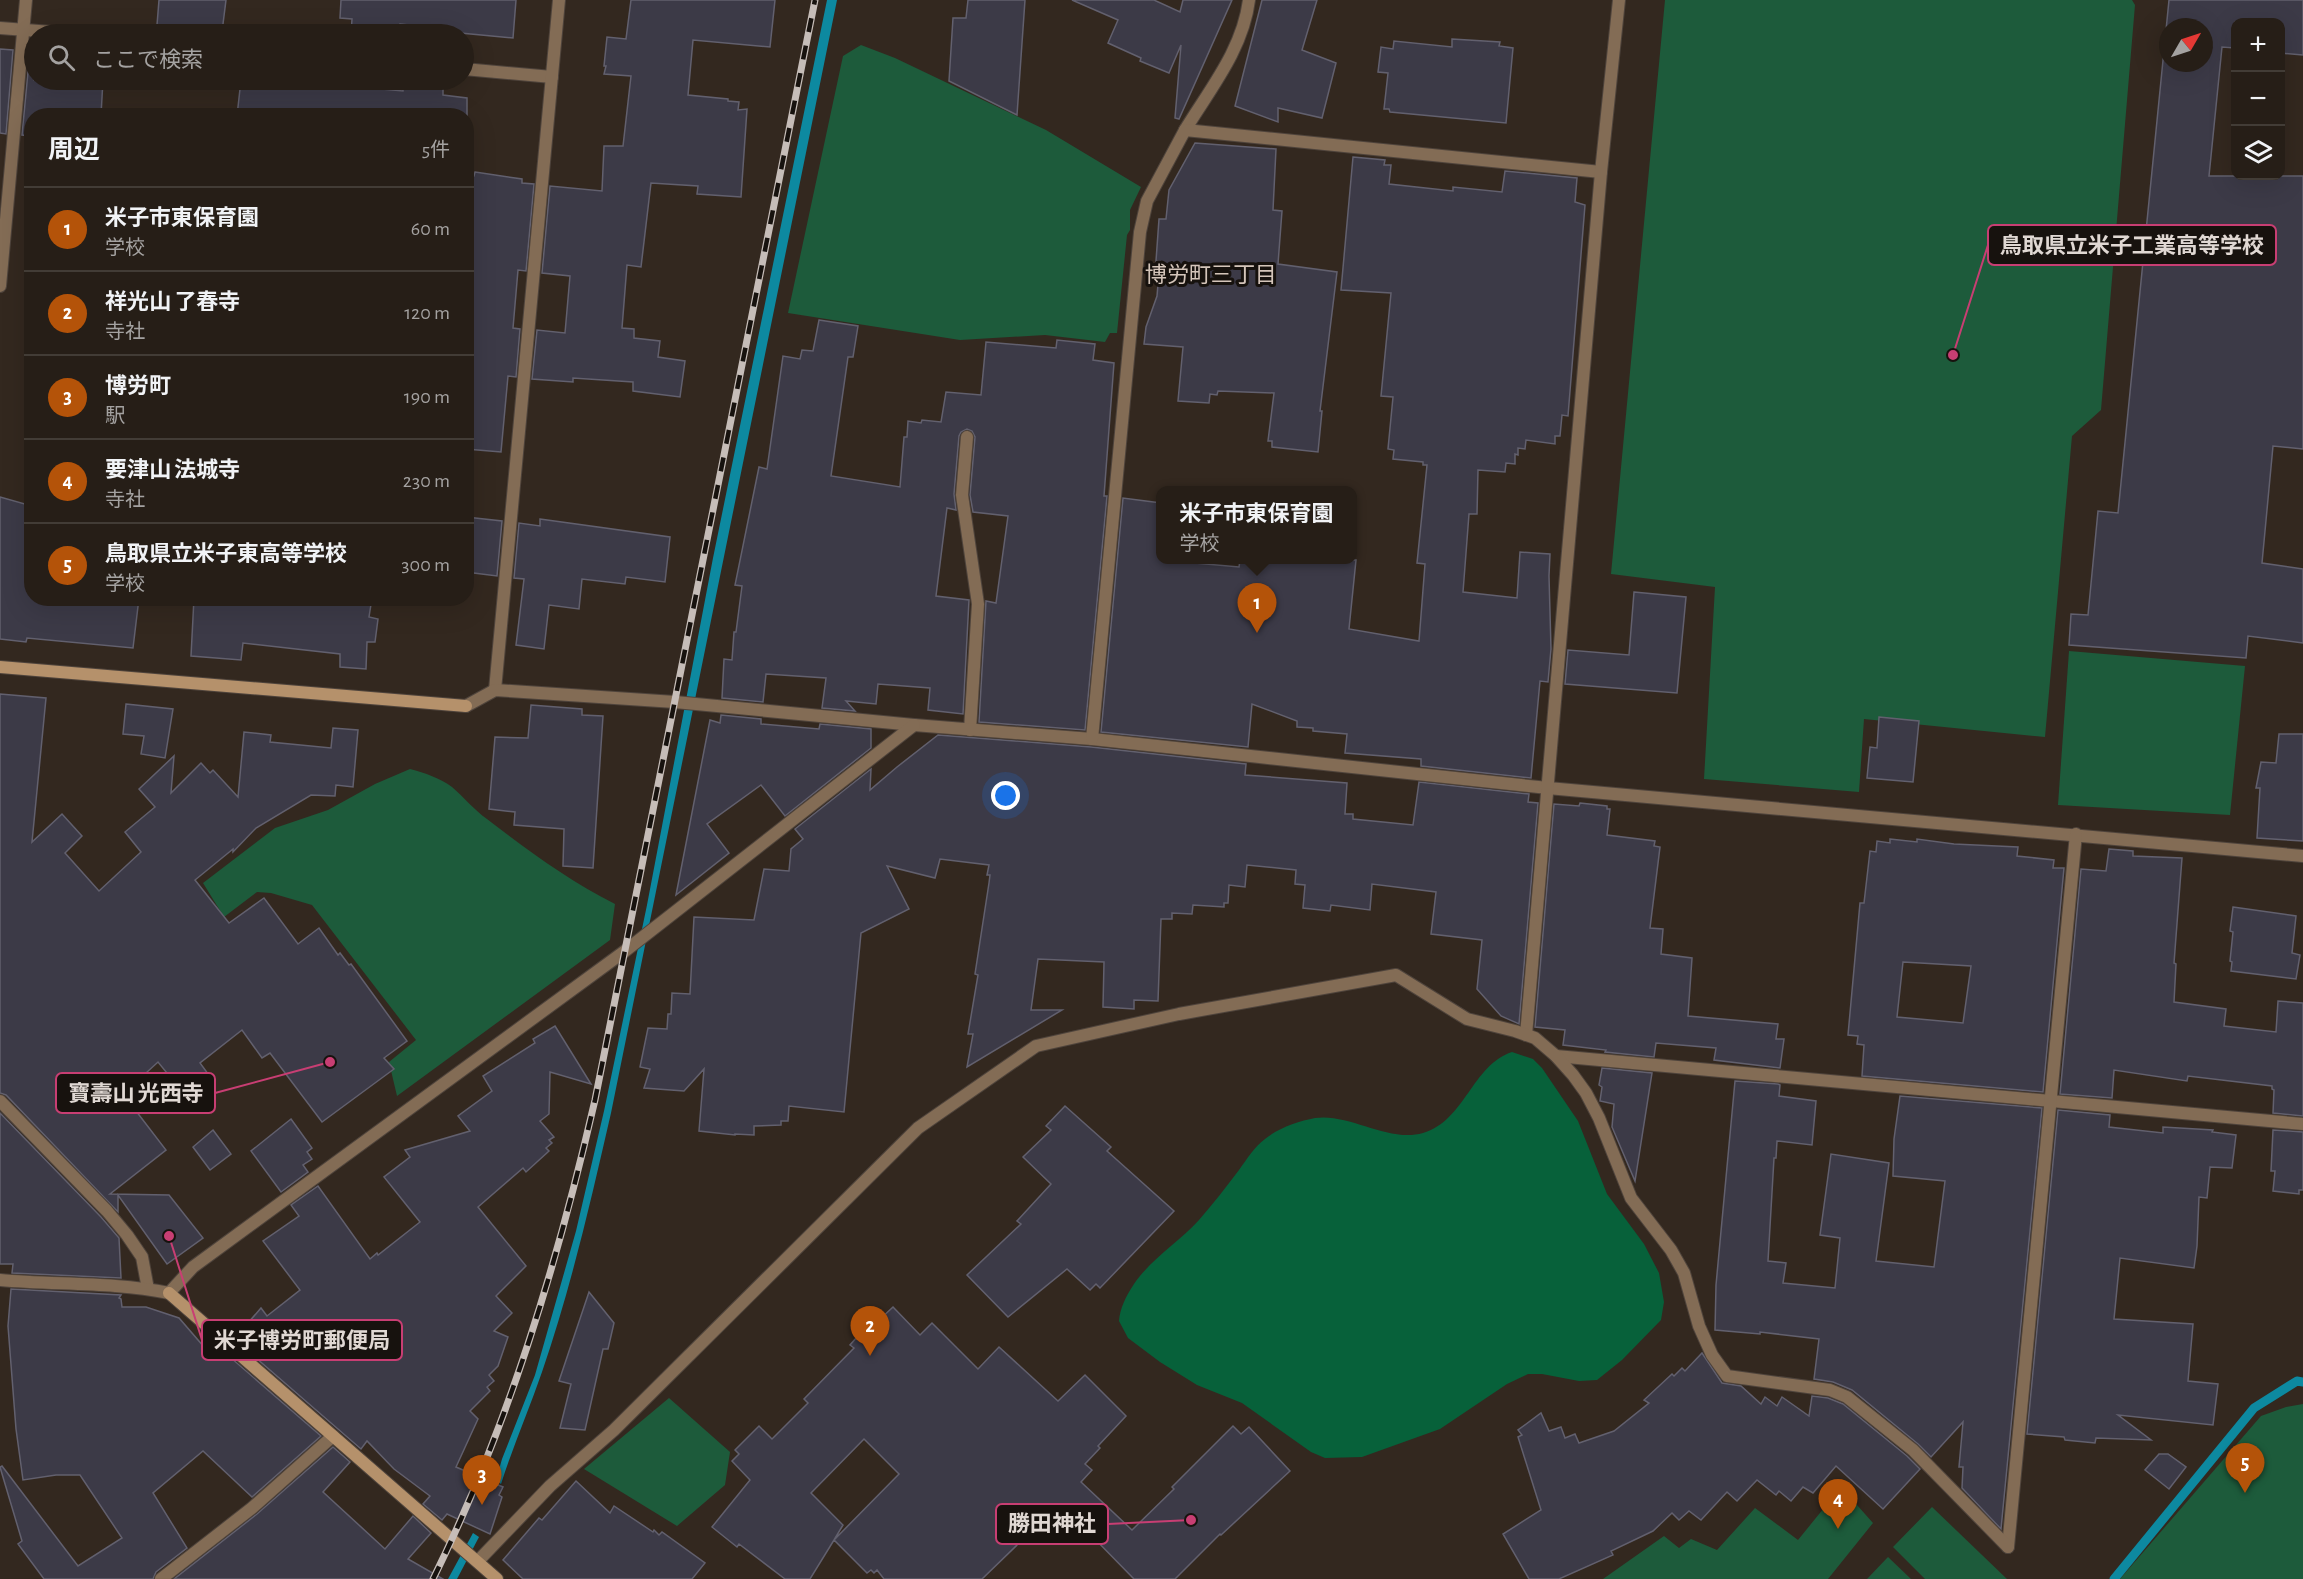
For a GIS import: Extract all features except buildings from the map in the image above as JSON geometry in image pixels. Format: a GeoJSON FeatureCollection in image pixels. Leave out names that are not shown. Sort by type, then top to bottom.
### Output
{"type":"FeatureCollection","features":[{"type":"Feature","properties":{"kind":"street"},"geometry":{"type":"LineString","coordinates":[[24,24],[26,0]]}},
{"type":"Feature","properties":{"kind":"street"},"geometry":{"type":"LineString","coordinates":[[495,690],[559,0]]}},
{"type":"Feature","properties":{"kind":"street"},"geometry":{"type":"LineString","coordinates":[[1092,739],[1140,232],[1147,201],[1185,130],[1238,43],[1247,17],[1249,0]]}},
{"type":"Feature","properties":{"kind":"street"},"geometry":{"type":"LineString","coordinates":[[1526,1035],[1600,172],[1619,0]]}},
{"type":"Feature","properties":{"kind":"street"},"geometry":{"type":"LineString","coordinates":[[0,28],[24,30],[0,286]]}},
{"type":"Feature","properties":{"kind":"street"},"geometry":{"type":"LineString","coordinates":[[474,70],[552,77]]}},
{"type":"Feature","properties":{"kind":"street"},"geometry":{"type":"LineString","coordinates":[[1185,130],[1600,172]]}},
{"type":"Feature","properties":{"kind":"street"},"geometry":{"type":"LineString","coordinates":[[967,437],[962,495],[978,604],[970,730]]}},
{"type":"Feature","properties":{"kind":"street"},"geometry":{"type":"LineString","coordinates":[[0,667],[466,706],[495,690],[675,702],[970,730],[1092,739],[1548,788],[2303,855]]}},
{"type":"Feature","properties":{"kind":"street"},"geometry":{"type":"LineString","coordinates":[[169,1293],[193,1267],[638,941],[914,725]]}},
{"type":"Feature","properties":{"kind":"street"},"geometry":{"type":"LineString","coordinates":[[474,1558],[550,1486],[614,1430],[918,1128],[1036,1046],[1179,1014],[1396,975],[1467,1019],[1535,1038],[1556,1056],[1586,1094],[1599,1118],[1631,1198],[1681,1267],[1699,1326],[1712,1355],[1727,1376],[1830,1390],[1847,1396],[1913,1450],[2008,1546],[2076,834]]}},
{"type":"Feature","properties":{"kind":"street"},"geometry":{"type":"LineString","coordinates":[[1556,1056],[2303,1124]]}},
{"type":"Feature","properties":{"kind":"street"},"geometry":{"type":"LineString","coordinates":[[0,1101],[107,1210],[127,1235],[142,1257],[148,1289]]}},
{"type":"Feature","properties":{"kind":"street"},"geometry":{"type":"LineString","coordinates":[[0,1281],[131,1286],[169,1293],[497,1579]]}},
{"type":"Feature","properties":{"kind":"street"},"geometry":{"type":"LineString","coordinates":[[161,1579],[252,1508],[333,1436]]}},
{"type":"Feature","properties":{"kind":"green space"},"geometry":{"type":"Polygon","coordinates":[[[1665,0],[2132,0],[2135,5],[2101,410],[2072,436],[2045,737],[1864,719],[1859,792],[1704,779],[1715,587],[1611,574],[1665,0]]]}},
{"type":"Feature","properties":{"kind":"green space"},"geometry":{"type":"Polygon","coordinates":[[[861,45],[895,58],[1046,130],[1141,187],[1130,210],[1130,230],[1127,235],[1117,333],[1110,333],[1105,342],[1045,335],[960,340],[788,313],[843,56],[861,45]]]}},
{"type":"Feature","properties":{"kind":"green space"},"geometry":{"type":"Polygon","coordinates":[[[2069,651],[2245,666],[2230,815],[2058,805],[2069,651]]]}},
{"type":"Feature","properties":{"kind":"green space"},"geometry":{"type":"Polygon","coordinates":[[[410,769],[447,784],[482,815],[533,853],[581,885],[615,904],[610,940],[397,1096],[389,1062],[416,1040],[312,905],[271,893],[257,892],[224,917],[203,883],[275,828],[328,810],[375,784],[410,769]]]}},
{"type":"Feature","properties":{"kind":"green space"},"geometry":{"type":"Polygon","coordinates":[[[1512,1052],[1533,1059],[1542,1068],[1578,1121],[1607,1194],[1644,1244],[1659,1273],[1664,1302],[1661,1320],[1622,1360],[1597,1380],[1579,1381],[1542,1374],[1528,1374],[1507,1384],[1440,1429],[1362,1457],[1325,1458],[1311,1452],[1242,1403],[1197,1385],[1160,1362],[1128,1338],[1119,1321],[1124,1302],[1134,1284],[1199,1220],[1254,1149],[1270,1135],[1282,1128],[1315,1118],[1342,1120],[1396,1134],[1423,1133],[1437,1127],[1449,1117],[1487,1068],[1512,1052]]]}},
{"type":"Feature","properties":{"kind":"green space"},"geometry":{"type":"Polygon","coordinates":[[[669,1398],[730,1452],[725,1485],[677,1526],[584,1469],[669,1398]]]}},
{"type":"Feature","properties":{"kind":"green space"},"geometry":{"type":"Polygon","coordinates":[[[2303,1404],[2303,1579],[2120,1579],[2261,1416],[2303,1404]]]}},
{"type":"Feature","properties":{"kind":"green space"},"geometry":{"type":"Polygon","coordinates":[[[1841,1487],[1873,1523],[1828,1579],[1603,1579],[1664,1536],[1679,1548],[1691,1539],[1717,1550],[1755,1508],[1798,1540],[1841,1487]]]}},
{"type":"Feature","properties":{"kind":"green space"},"geometry":{"type":"Polygon","coordinates":[[[1932,1507],[2007,1579],[1925,1579],[1893,1547],[1932,1507]]]}},
{"type":"Feature","properties":{"kind":"green space"},"geometry":{"type":"Polygon","coordinates":[[[1888,1557],[1911,1579],[1867,1579],[1888,1557]]]}},
{"type":"Feature","properties":{"kind":"water"},"geometry":{"type":"Polygon","coordinates":[[[827,0],[837,0],[611,1113],[562,1308],[542,1372],[501,1484],[496,1480],[535,1375],[576,1231],[604,1111],[647,905],[713,558],[827,0]]]}},
{"type":"Feature","properties":{"kind":"water"},"geometry":{"type":"Polygon","coordinates":[[[473,1533],[479,1537],[457,1579],[448,1579],[473,1533]]]}},
{"type":"Feature","properties":{"kind":"waterway"},"geometry":{"type":"LineString","coordinates":[[2114,1579],[2254,1408],[2297,1381],[2303,1382]]}},
{"type":"Feature","properties":{"kind":"railway"},"geometry":{"type":"LineString","coordinates":[[433,1579],[485,1463],[528,1344],[564,1223],[595,1100],[815,0]]}},
{"type":"Feature","properties":{"kind":"place","name":"鳥取県立米子工業高等学校"},"geometry":{"type":"Point","coordinates":[1953,355]}},
{"type":"Feature","properties":{"kind":"place","name":"米子市東保育園"},"geometry":{"type":"Point","coordinates":[1257,633]}},
{"type":"Feature","properties":{"kind":"place","name":"寶壽山 光西寺"},"geometry":{"type":"Point","coordinates":[330,1062]}},
{"type":"Feature","properties":{"kind":"place","name":"米子博労町郵便局"},"geometry":{"type":"Point","coordinates":[169,1236]}},
{"type":"Feature","properties":{"kind":"place","name":"祥光山 了春寺"},"geometry":{"type":"Point","coordinates":[870,1356]}},
{"type":"Feature","properties":{"kind":"place","name":"鳥取県立米子東高等学校"},"geometry":{"type":"Point","coordinates":[2245,1493]}},
{"type":"Feature","properties":{"kind":"place","name":"博労町"},"geometry":{"type":"Point","coordinates":[482,1505]}},
{"type":"Feature","properties":{"kind":"place","name":"勝田神社"},"geometry":{"type":"Point","coordinates":[1191,1520]}},
{"type":"Feature","properties":{"kind":"place","name":"要津山 法城寺"},"geometry":{"type":"Point","coordinates":[1838,1529]}},
{"type":"Feature","properties":{"kind":"district","name":"博労町三丁目"},"geometry":{"type":"Point","coordinates":[1211,275]}}]}
